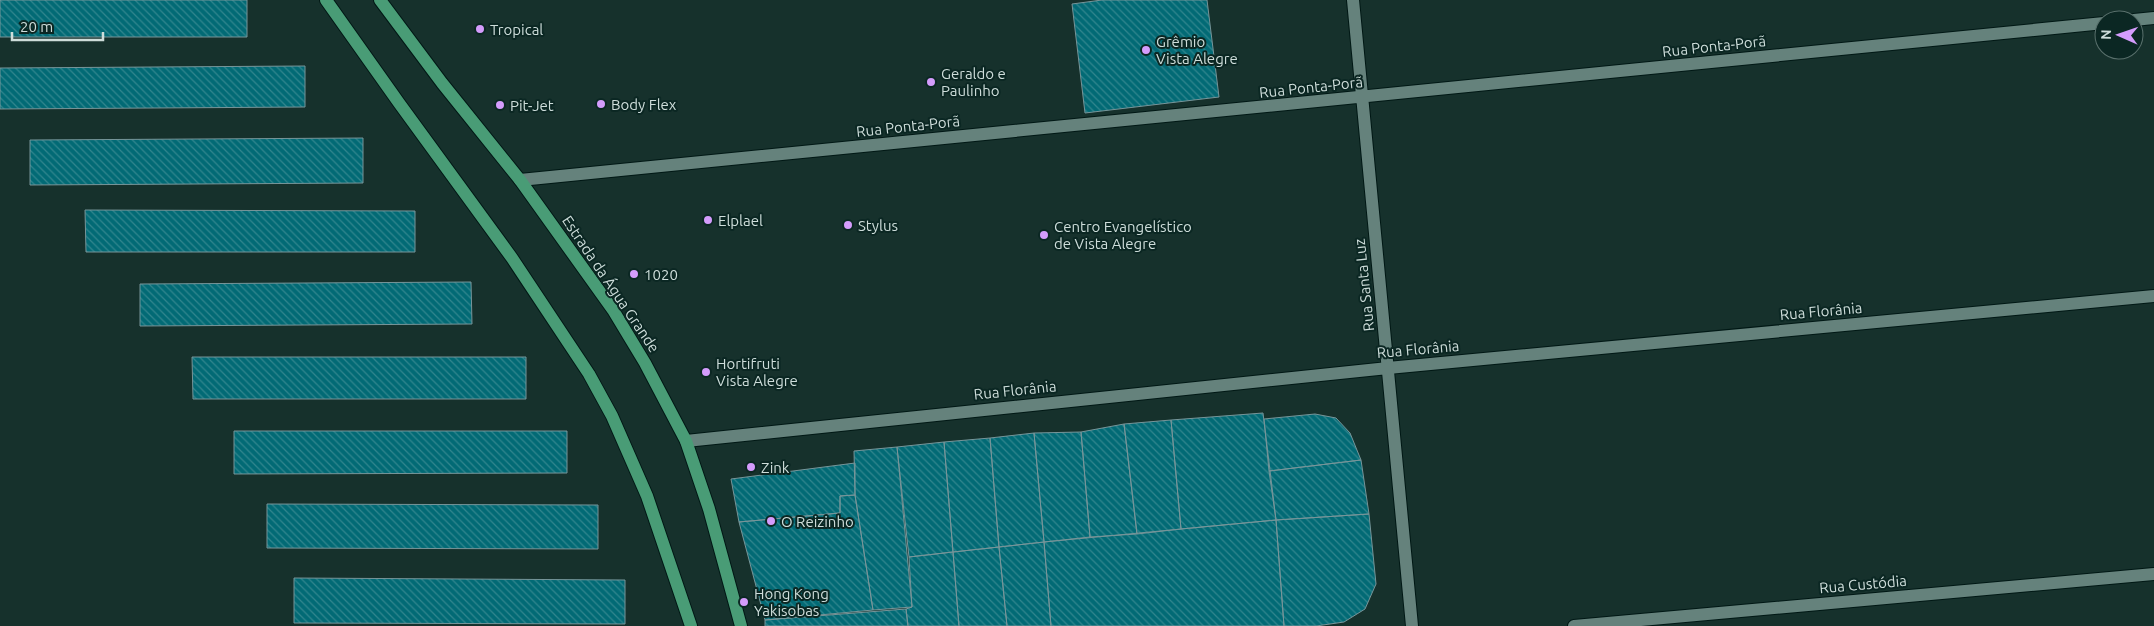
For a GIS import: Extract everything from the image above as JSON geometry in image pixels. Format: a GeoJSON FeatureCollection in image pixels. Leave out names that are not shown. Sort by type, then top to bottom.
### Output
{"type":"FeatureCollection","features":[{"type":"Feature","properties":{"kind":"main road"},"geometry":{"type":"LineString","coordinates":[[326,0],[512,258],[589,374],[612,416],[647,496],[691,626]]}},
{"type":"Feature","properties":{"kind":"main road","name":"Estrada da Água Grande"},"geometry":{"type":"LineString","coordinates":[[380,0],[442,83],[520,180],[613,310],[645,363],[686,441],[709,509],[741,626]]}},
{"type":"Feature","properties":{"kind":"street","name":"Rua Santa Luz"},"geometry":{"type":"LineString","coordinates":[[1353,0],[1412,626]]}},
{"type":"Feature","properties":{"kind":"street","name":"Rua Ponta-Porã"},"geometry":{"type":"LineString","coordinates":[[520,180],[2094,24]]}},
{"type":"Feature","properties":{"kind":"street","name":"Rua Florânia"},"geometry":{"type":"LineString","coordinates":[[686,441],[1388,368],[2154,296]]}},
{"type":"Feature","properties":{"kind":"street","name":"Rua Custódia"},"geometry":{"type":"LineString","coordinates":[[1574,626],[2154,574]]}},
{"type":"Feature","properties":{"kind":"building"},"geometry":{"type":"Polygon","coordinates":[[[0,0],[247,0],[247,37],[0,37],[0,0]]]}},
{"type":"Feature","properties":{"kind":"building","name":"Grêmio Vista Alegre"},"geometry":{"type":"Polygon","coordinates":[[[1102,0],[1207,0],[1219,97],[1085,113],[1072,4],[1102,0]]]}},
{"type":"Feature","properties":{"kind":"building"},"geometry":{"type":"Polygon","coordinates":[[[305,66],[305,107],[0,109],[0,68],[305,66]]]}},
{"type":"Feature","properties":{"kind":"building"},"geometry":{"type":"Polygon","coordinates":[[[363,138],[363,183],[30,185],[30,140],[363,138]]]}},
{"type":"Feature","properties":{"kind":"building"},"geometry":{"type":"Polygon","coordinates":[[[85,210],[415,211],[415,252],[86,252],[85,210]]]}},
{"type":"Feature","properties":{"kind":"building"},"geometry":{"type":"Polygon","coordinates":[[[471,282],[472,324],[140,326],[140,284],[471,282]]]}},
{"type":"Feature","properties":{"kind":"building"},"geometry":{"type":"Polygon","coordinates":[[[192,357],[526,357],[526,399],[193,399],[192,357]]]}},
{"type":"Feature","properties":{"kind":"building"},"geometry":{"type":"Polygon","coordinates":[[[1263,413],[1276,520],[1181,529],[1171,420],[1263,413]]]}},
{"type":"Feature","properties":{"kind":"building"},"geometry":{"type":"Polygon","coordinates":[[[1315,414],[1336,418],[1350,433],[1361,460],[1269,471],[1264,419],[1315,414]]]}},
{"type":"Feature","properties":{"kind":"building"},"geometry":{"type":"Polygon","coordinates":[[[1171,420],[1181,529],[1137,534],[1124,424],[1171,420]]]}},
{"type":"Feature","properties":{"kind":"building"},"geometry":{"type":"Polygon","coordinates":[[[1124,424],[1137,534],[1090,537],[1081,432],[1124,424]]]}},
{"type":"Feature","properties":{"kind":"building"},"geometry":{"type":"Polygon","coordinates":[[[234,431],[567,431],[567,473],[234,474],[234,431]]]}},
{"type":"Feature","properties":{"kind":"building"},"geometry":{"type":"Polygon","coordinates":[[[1081,432],[1090,537],[1044,542],[1034,433],[1081,432]]]}},
{"type":"Feature","properties":{"kind":"building"},"geometry":{"type":"Polygon","coordinates":[[[1034,433],[1044,542],[999,547],[990,438],[1034,433]]]}},
{"type":"Feature","properties":{"kind":"building"},"geometry":{"type":"Polygon","coordinates":[[[990,438],[999,547],[953,552],[944,442],[990,438]]]}},
{"type":"Feature","properties":{"kind":"building"},"geometry":{"type":"Polygon","coordinates":[[[944,442],[953,552],[909,557],[897,447],[944,442]]]}},
{"type":"Feature","properties":{"kind":"building"},"geometry":{"type":"Polygon","coordinates":[[[897,447],[912,607],[873,610],[855,495],[854,451],[897,447]]]}},
{"type":"Feature","properties":{"kind":"building"},"geometry":{"type":"Polygon","coordinates":[[[1361,460],[1369,514],[1276,520],[1269,471],[1361,460]]]}},
{"type":"Feature","properties":{"kind":"building"},"geometry":{"type":"Polygon","coordinates":[[[855,463],[855,495],[840,496],[840,513],[739,522],[731,479],[855,463]]]}},
{"type":"Feature","properties":{"kind":"building"},"geometry":{"type":"Polygon","coordinates":[[[855,495],[873,610],[765,620],[739,522],[840,513],[840,496],[855,495]]]}},
{"type":"Feature","properties":{"kind":"building"},"geometry":{"type":"Polygon","coordinates":[[[267,504],[598,505],[598,549],[267,548],[267,504]]]}},
{"type":"Feature","properties":{"kind":"building"},"geometry":{"type":"Polygon","coordinates":[[[1369,514],[1376,584],[1365,609],[1344,622],[1316,626],[1284,626],[1276,520],[1369,514]]]}},
{"type":"Feature","properties":{"kind":"building"},"geometry":{"type":"Polygon","coordinates":[[[1276,520],[1284,626],[1051,626],[1044,542],[1276,520]]]}},
{"type":"Feature","properties":{"kind":"building"},"geometry":{"type":"Polygon","coordinates":[[[1044,542],[1051,626],[1007,626],[999,547],[1044,542]]]}},
{"type":"Feature","properties":{"kind":"building"},"geometry":{"type":"Polygon","coordinates":[[[999,547],[1007,626],[959,626],[953,552],[999,547]]]}},
{"type":"Feature","properties":{"kind":"building"},"geometry":{"type":"Polygon","coordinates":[[[953,552],[959,626],[908,626],[906,609],[912,607],[909,557],[953,552]]]}},
{"type":"Feature","properties":{"kind":"building"},"geometry":{"type":"Polygon","coordinates":[[[294,578],[625,580],[625,624],[294,623],[294,578]]]}},
{"type":"Feature","properties":{"kind":"building"},"geometry":{"type":"Polygon","coordinates":[[[906,609],[908,626],[765,626],[765,620],[906,609]]]}},
{"type":"Feature","properties":{"kind":"place","name":"Tropical"},"geometry":{"type":"Point","coordinates":[480,29]}},
{"type":"Feature","properties":{"kind":"place","name":"Grêmio Vista Alegre"},"geometry":{"type":"Point","coordinates":[1146,50]}},
{"type":"Feature","properties":{"kind":"place","name":"Geraldo e Paulinho"},"geometry":{"type":"Point","coordinates":[931,82]}},
{"type":"Feature","properties":{"kind":"place","name":"Body Flex"},"geometry":{"type":"Point","coordinates":[601,104]}},
{"type":"Feature","properties":{"kind":"place","name":"Pit-Jet"},"geometry":{"type":"Point","coordinates":[500,105]}},
{"type":"Feature","properties":{"kind":"place","name":"Elplael"},"geometry":{"type":"Point","coordinates":[708,220]}},
{"type":"Feature","properties":{"kind":"place","name":"Stylus"},"geometry":{"type":"Point","coordinates":[848,225]}},
{"type":"Feature","properties":{"kind":"place","name":"Centro Evangelístico de Vista Alegre"},"geometry":{"type":"Point","coordinates":[1044,235]}},
{"type":"Feature","properties":{"kind":"place","name":"1020"},"geometry":{"type":"Point","coordinates":[634,274]}},
{"type":"Feature","properties":{"kind":"place","name":"Hortifruti Vista Alegre"},"geometry":{"type":"Point","coordinates":[706,372]}},
{"type":"Feature","properties":{"kind":"place","name":"Zink"},"geometry":{"type":"Point","coordinates":[751,467]}},
{"type":"Feature","properties":{"kind":"place","name":"O Reizinho"},"geometry":{"type":"Point","coordinates":[771,521]}},
{"type":"Feature","properties":{"kind":"place","name":"Hong Kong Yakisobas"},"geometry":{"type":"Point","coordinates":[744,602]}}]}
